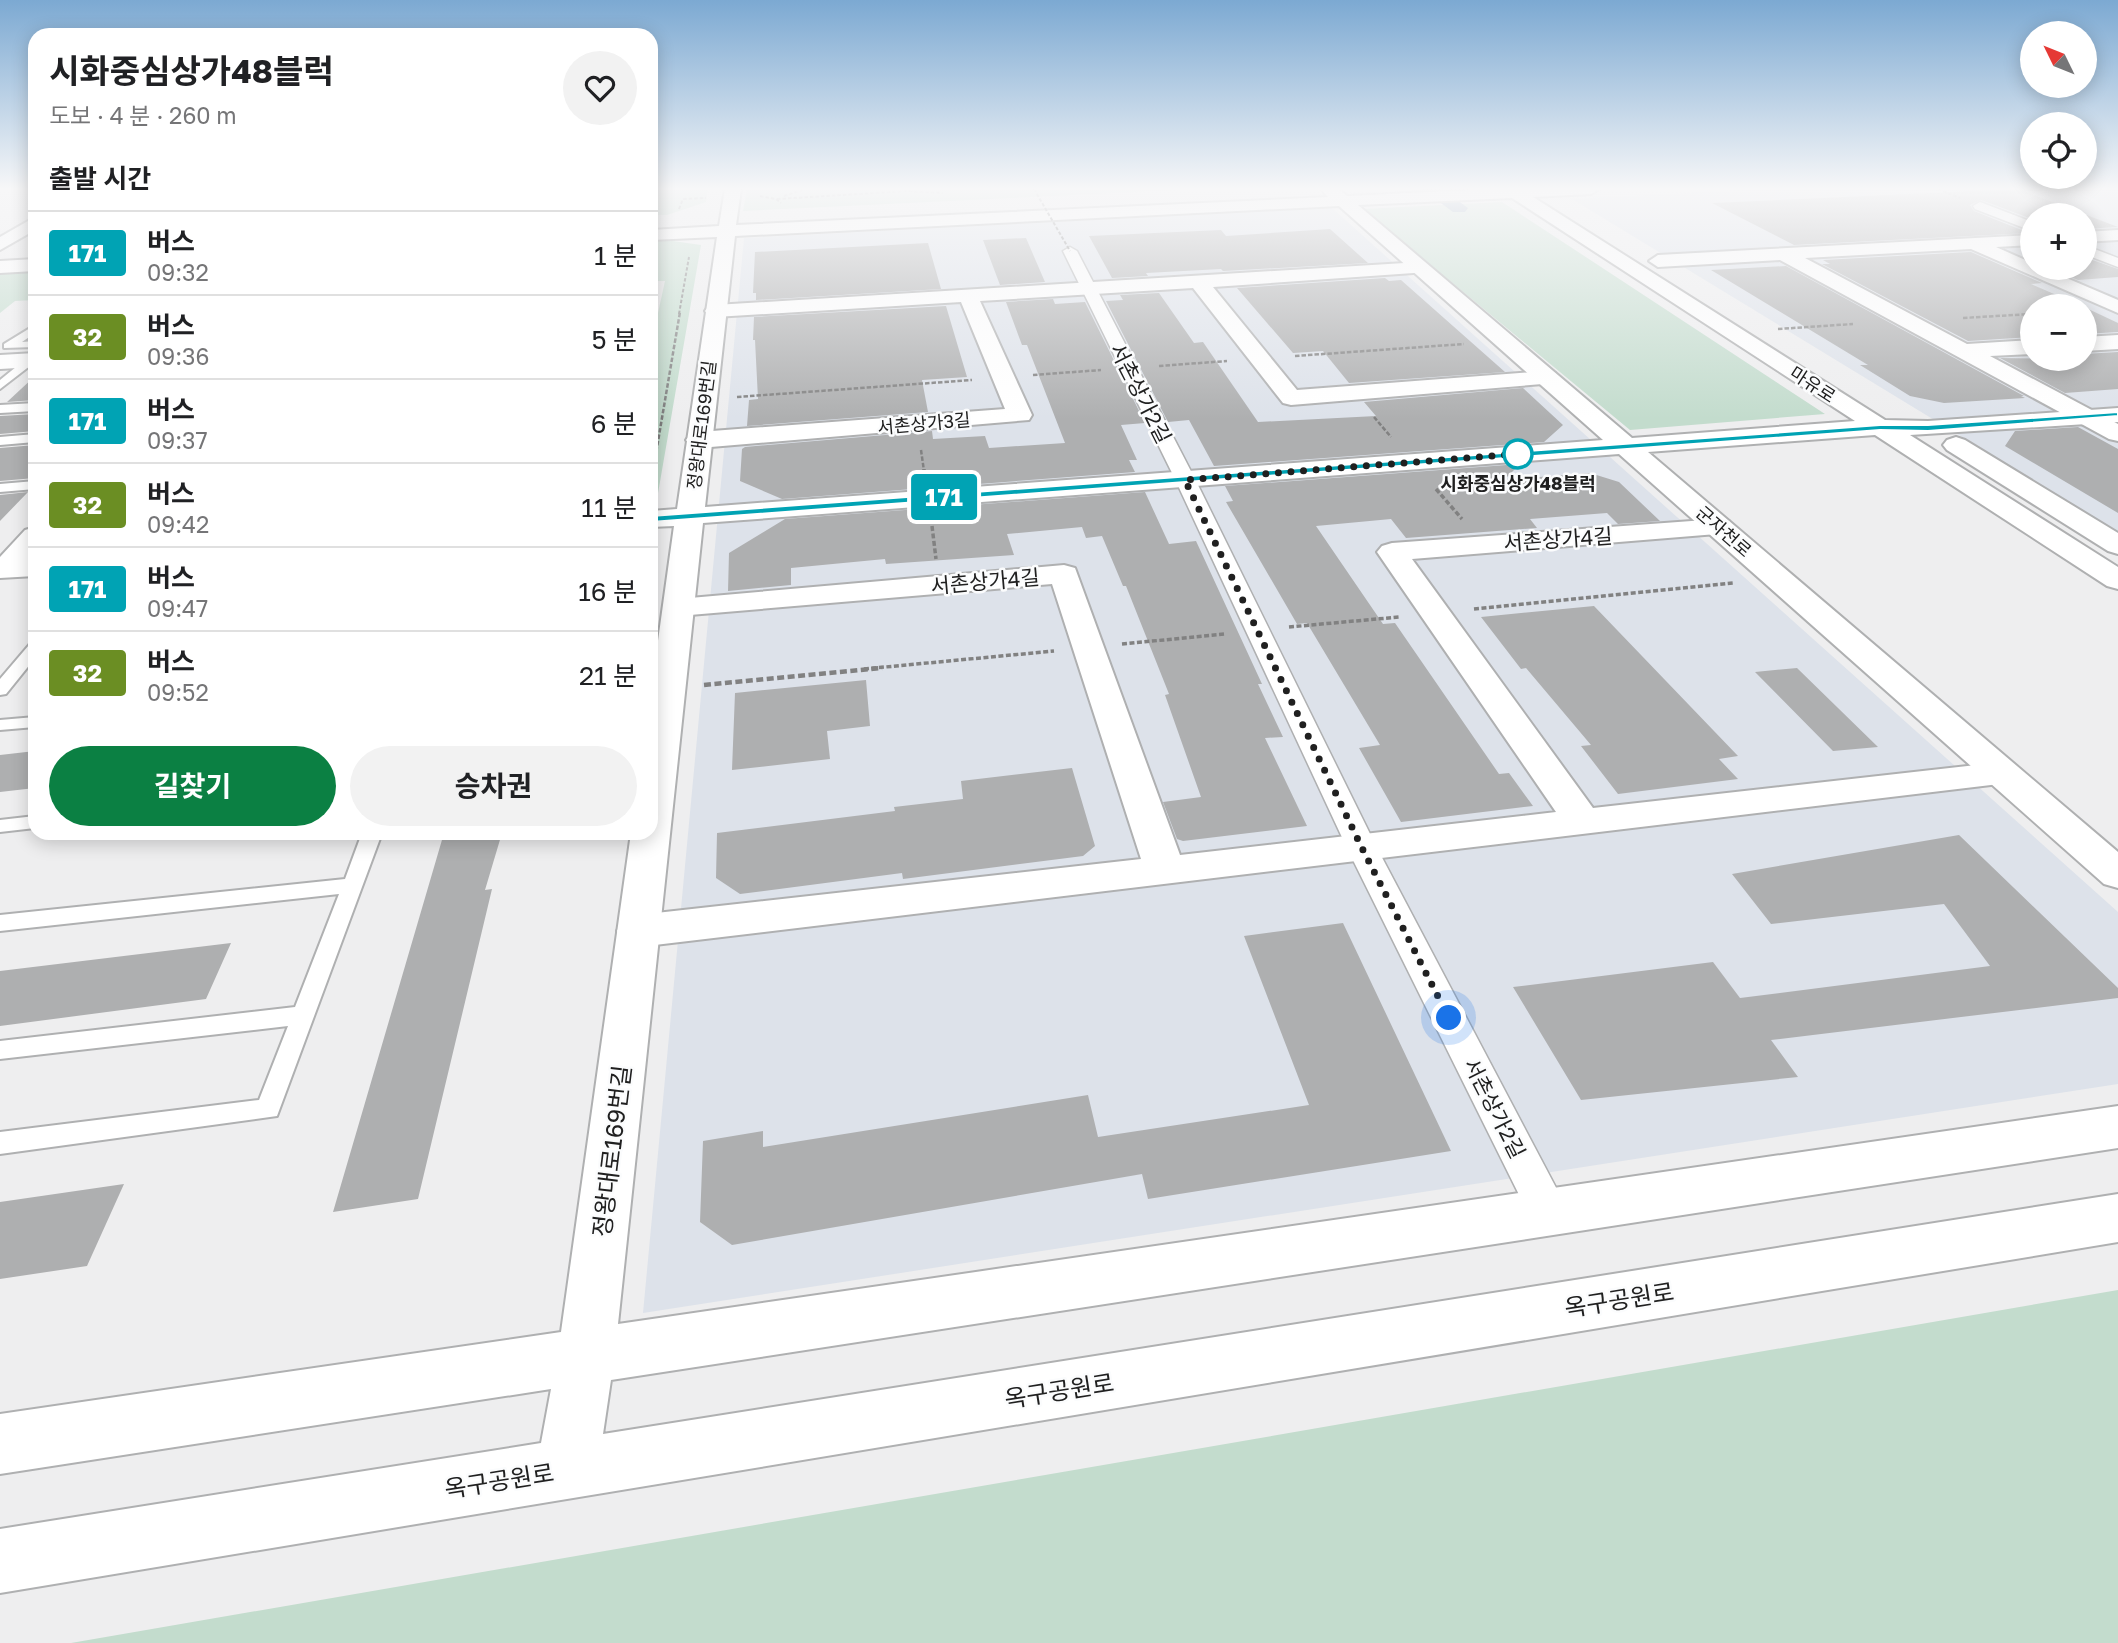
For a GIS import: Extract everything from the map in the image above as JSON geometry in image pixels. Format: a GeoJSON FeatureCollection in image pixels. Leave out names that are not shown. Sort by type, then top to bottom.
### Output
{"type":"FeatureCollection","features":[{"type":"Feature","properties":{"kind":"street"},"geometry":{"type":"LineString","coordinates":[[0,267],[23,266]]}},
{"type":"Feature","properties":{"kind":"street","name":"정왕대로169번길"},"geometry":{"type":"LineString","coordinates":[[658,772],[722,266]]}},
{"type":"Feature","properties":{"kind":"street","name":"서촌상가2길"},"geometry":{"type":"LineString","coordinates":[[1077,266],[1185,480],[1362,848],[1548,1212]]}},
{"type":"Feature","properties":{"kind":"street","name":"군자천로"},"geometry":{"type":"LineString","coordinates":[[1419,266],[2118,874]]}},
{"type":"Feature","properties":{"kind":"street","name":"마유로"},"geometry":{"type":"LineString","coordinates":[[1629,266],[1887,417],[2118,580]]}},
{"type":"Feature","properties":{"kind":"street"},"geometry":{"type":"LineString","coordinates":[[1666,266],[1736,309]]}},
{"type":"Feature","properties":{"kind":"street"},"geometry":{"type":"LineString","coordinates":[[1805,266],[2118,434]]}},
{"type":"Feature","properties":{"kind":"street"},"geometry":{"type":"LineString","coordinates":[[2023,266],[2118,307]]}},
{"type":"Feature","properties":{"kind":"street"},"geometry":{"type":"LineString","coordinates":[[715,312],[1421,268]]}},
{"type":"Feature","properties":{"kind":"street"},"geometry":{"type":"LineString","coordinates":[[1199,282],[1291,398],[1547,378]]}},
{"type":"Feature","properties":{"kind":"street","name":"서촌상가3길"},"geometry":{"type":"LineString","coordinates":[[699,440],[1020,415],[968,296]]}},
{"type":"Feature","properties":{"kind":"street"},"geometry":{"type":"LineString","coordinates":[[2097,343],[2118,342]]}},
{"type":"Feature","properties":{"kind":"street"},"geometry":{"type":"LineString","coordinates":[[1965,351],[2020,348]]}},
{"type":"Feature","properties":{"kind":"street"},"geometry":{"type":"LineString","coordinates":[[0,362],[28,356]]}},
{"type":"Feature","properties":{"kind":"street"},"geometry":{"type":"LineString","coordinates":[[1928,428],[2118,415]]}},
{"type":"Feature","properties":{"kind":"street"},"geometry":{"type":"LineString","coordinates":[[658,518],[1625,446],[1887,417],[1928,428],[2118,544]]}},
{"type":"Feature","properties":{"kind":"street","name":"서촌상가4길"},"geometry":{"type":"LineString","coordinates":[[1584,822],[1392,552],[1719,527]]}},
{"type":"Feature","properties":{"kind":"street"},"geometry":{"type":"LineString","coordinates":[[2,569],[28,543]]}},
{"type":"Feature","properties":{"kind":"street"},"geometry":{"type":"LineString","coordinates":[[2,569],[28,567]]}},
{"type":"Feature","properties":{"kind":"street","name":"서촌상가4길"},"geometry":{"type":"LineString","coordinates":[[678,607],[1064,574],[1165,870]]}},
{"type":"Feature","properties":{"kind":"street"},"geometry":{"type":"LineString","coordinates":[[638,931],[2003,774]]}},
{"type":"Feature","properties":{"kind":"street","name":"정왕대로169번길"},"geometry":{"type":"LineString","coordinates":[[567,1469],[586,1356],[650,840]]}},
{"type":"Feature","properties":{"kind":"street"},"geometry":{"type":"LineString","coordinates":[[0,1444],[2118,1127]]}},
{"type":"Feature","properties":{"kind":"street","name":"옥구공원로"},"geometry":{"type":"LineString","coordinates":[[0,1561],[2118,1218]]}},
{"type":"Feature","properties":{"kind":"lane"},"geometry":{"type":"LineString","coordinates":[[28,333],[8,346],[28,353]]}},
{"type":"Feature","properties":{"kind":"lane"},"geometry":{"type":"LineString","coordinates":[[0,386],[28,360]]}},
{"type":"Feature","properties":{"kind":"lane"},"geometry":{"type":"LineString","coordinates":[[0,409],[28,407]]}},
{"type":"Feature","properties":{"kind":"lane"},"geometry":{"type":"LineString","coordinates":[[0,441],[28,439]]}},
{"type":"Feature","properties":{"kind":"lane"},"geometry":{"type":"LineString","coordinates":[[0,488],[28,486]]}},
{"type":"Feature","properties":{"kind":"lane"},"geometry":{"type":"LineString","coordinates":[[0,663],[28,661]]}},
{"type":"Feature","properties":{"kind":"lane"},"geometry":{"type":"LineString","coordinates":[[0,690],[28,664]]}},
{"type":"Feature","properties":{"kind":"lane"},"geometry":{"type":"LineString","coordinates":[[0,725],[28,723]]}},
{"type":"Feature","properties":{"kind":"lane"},"geometry":{"type":"LineString","coordinates":[[0,826],[28,823]]}},
{"type":"Feature","properties":{"kind":"lane"},"geometry":{"type":"LineString","coordinates":[[0,1143],[268,1109],[369,840]]}},
{"type":"Feature","properties":{"kind":"lane"},"geometry":{"type":"LineString","coordinates":[[0,923],[353,885]]}},
{"type":"Feature","properties":{"kind":"lane"},"geometry":{"type":"LineString","coordinates":[[0,1050],[304,1014]]}},
{"type":"Feature","properties":{"kind":"path"},"geometry":{"type":"LineString","coordinates":[[658,449],[687,266]]}},
{"type":"Feature","properties":{"kind":"shaded area"},"geometry":{"type":"Polygon","coordinates":[[[741,266],[1396,266],[2118,912],[2118,1084],[643,1313],[741,266]]]}},
{"type":"Feature","properties":{"kind":"shaded area"},"geometry":{"type":"Polygon","coordinates":[[[1681,266],[2020,266],[2020,280],[2097,280],[2097,266],[2118,266],[2118,532],[1681,266]]]}},
{"type":"Feature","properties":{"kind":"green space"},"geometry":{"type":"Polygon","coordinates":[[[658,266],[697,266],[658,493],[658,313],[665,281],[658,281],[658,266]]]}},
{"type":"Feature","properties":{"kind":"green space"},"geometry":{"type":"Polygon","coordinates":[[[1431,266],[1599,266],[1825,414],[1630,430],[1431,266]]]}},
{"type":"Feature","properties":{"kind":"green space"},"geometry":{"type":"Polygon","coordinates":[[[28,272],[28,300],[15,301],[0,313],[0,274],[28,272]]]}},
{"type":"Feature","properties":{"kind":"green space"},"geometry":{"type":"Polygon","coordinates":[[[2118,1290],[2118,1643],[71,1643],[2118,1290]]]}},
{"type":"Feature","properties":{"kind":"building"},"geometry":{"type":"Polygon","coordinates":[[[754,266],[934,266],[941,289],[756,300],[756,293],[753,293],[754,266]]]}},
{"type":"Feature","properties":{"kind":"building"},"geometry":{"type":"Polygon","coordinates":[[[993,266],[1038,266],[1045,282],[1000,285],[993,266]]]}},
{"type":"Feature","properties":{"kind":"building"},"geometry":{"type":"Polygon","coordinates":[[[1105,266],[1320,266],[1146,273],[1148,276],[1112,278],[1105,266]]]}},
{"type":"Feature","properties":{"kind":"building"},"geometry":{"type":"Polygon","coordinates":[[[1786,266],[2025,398],[1944,403],[1910,396],[1860,365],[1868,365],[1711,270],[1786,266]]]}},
{"type":"Feature","properties":{"kind":"building"},"geometry":{"type":"Polygon","coordinates":[[[1825,266],[2002,266],[2020,273],[2020,280],[2035,280],[2042,283],[2031,284],[2054,294],[2020,294],[2020,338],[1968,341],[1825,266]]]}},
{"type":"Feature","properties":{"kind":"building"},"geometry":{"type":"Polygon","coordinates":[[[2097,266],[2118,269],[2118,277],[2097,279],[2097,266]]]}},
{"type":"Feature","properties":{"kind":"building"},"geometry":{"type":"Polygon","coordinates":[[[1385,278],[1389,281],[1401,280],[1505,372],[1349,383],[1323,351],[1293,353],[1237,288],[1385,278]]]}},
{"type":"Feature","properties":{"kind":"building"},"geometry":{"type":"Polygon","coordinates":[[[1159,293],[1194,343],[1203,342],[1258,422],[1376,416],[1364,402],[1523,388],[1563,425],[1544,442],[1214,466],[1189,420],[1168,422],[1106,301],[1123,300],[1120,295],[1159,293]]]}},
{"type":"Feature","properties":{"kind":"building"},"geometry":{"type":"Polygon","coordinates":[[[1053,299],[1055,304],[1085,302],[1145,423],[1121,425],[1137,460],[1129,460],[1135,472],[782,499],[740,481],[742,449],[745,447],[932,431],[933,439],[985,436],[989,448],[1065,443],[1027,345],[1022,345],[1006,302],[1053,299]]]}},
{"type":"Feature","properties":{"kind":"building"},"geometry":{"type":"Polygon","coordinates":[[[946,306],[967,377],[922,380],[928,412],[747,426],[749,400],[758,399],[753,340],[754,317],[946,306]]]}},
{"type":"Feature","properties":{"kind":"building"},"geometry":{"type":"Polygon","coordinates":[[[2097,313],[2118,323],[2118,332],[2097,333],[2097,313]]]}},
{"type":"Feature","properties":{"kind":"building"},"geometry":{"type":"Polygon","coordinates":[[[2118,352],[2118,389],[2065,393],[2024,371],[2097,371],[2097,353],[2118,352]]]}},
{"type":"Feature","properties":{"kind":"building"},"geometry":{"type":"Polygon","coordinates":[[[2000,358],[2020,358],[2020,369],[2000,358]]]}},
{"type":"Feature","properties":{"kind":"building"},"geometry":{"type":"Polygon","coordinates":[[[28,382],[28,400],[7,402],[28,382]]]}},
{"type":"Feature","properties":{"kind":"building"},"geometry":{"type":"Polygon","coordinates":[[[28,414],[28,432],[0,434],[0,416],[28,414]]]}},
{"type":"Feature","properties":{"kind":"building"},"geometry":{"type":"Polygon","coordinates":[[[2078,427],[2118,449],[2118,513],[2005,446],[2015,431],[2078,427]]]}},
{"type":"Feature","properties":{"kind":"building"},"geometry":{"type":"Polygon","coordinates":[[[28,446],[28,479],[0,481],[0,448],[28,446]]]}},
{"type":"Feature","properties":{"kind":"building"},"geometry":{"type":"Polygon","coordinates":[[[1520,464],[1504,480],[1590,473],[1619,482],[1660,521],[1618,524],[1607,513],[1530,519],[1537,528],[1406,538],[1391,519],[1316,526],[1383,624],[1395,623],[1499,774],[1509,773],[1533,806],[1401,822],[1359,748],[1380,745],[1307,623],[1297,624],[1226,502],[1233,501],[1225,486],[1520,464]]]}},
{"type":"Feature","properties":{"kind":"building"},"geometry":{"type":"Polygon","coordinates":[[[28,492],[0,521],[0,495],[28,492]]]}},
{"type":"Feature","properties":{"kind":"building"},"geometry":{"type":"Polygon","coordinates":[[[1145,492],[1169,544],[1196,541],[1262,684],[1258,684],[1283,737],[1265,738],[1307,826],[1183,841],[1177,839],[1163,802],[1201,797],[1165,695],[1169,694],[1126,586],[1123,586],[1102,536],[1086,538],[1082,527],[1007,534],[1014,555],[886,564],[885,559],[791,568],[791,585],[728,591],[729,553],[785,519],[1145,492]]]}},
{"type":"Feature","properties":{"kind":"building"},"geometry":{"type":"Polygon","coordinates":[[[1594,606],[1738,756],[1719,759],[1738,779],[1618,794],[1581,746],[1591,745],[1526,668],[1521,669],[1481,617],[1594,606]]]}},
{"type":"Feature","properties":{"kind":"building"},"geometry":{"type":"Polygon","coordinates":[[[1797,668],[1878,747],[1833,751],[1755,672],[1797,668]]]}},
{"type":"Feature","properties":{"kind":"building"},"geometry":{"type":"Polygon","coordinates":[[[866,680],[870,726],[827,731],[830,759],[732,770],[735,693],[866,680]]]}},
{"type":"Feature","properties":{"kind":"building"},"geometry":{"type":"Polygon","coordinates":[[[28,752],[28,789],[0,792],[0,755],[28,752]]]}},
{"type":"Feature","properties":{"kind":"building"},"geometry":{"type":"Polygon","coordinates":[[[1072,768],[1095,846],[1083,856],[903,879],[902,873],[740,894],[716,878],[717,833],[895,811],[894,807],[963,799],[961,781],[1072,768]]]}},
{"type":"Feature","properties":{"kind":"building"},"geometry":{"type":"Polygon","coordinates":[[[1959,835],[2118,988],[2118,998],[1771,1040],[1798,1077],[1581,1100],[1513,987],[1713,962],[1740,998],[1990,966],[1944,904],[1771,924],[1732,874],[1959,835]]]}},
{"type":"Feature","properties":{"kind":"building"},"geometry":{"type":"Polygon","coordinates":[[[442,840],[500,840],[485,890],[492,889],[418,1199],[333,1212],[442,840]]]}},
{"type":"Feature","properties":{"kind":"building"},"geometry":{"type":"Polygon","coordinates":[[[1343,923],[1451,1151],[1148,1199],[1142,1174],[732,1245],[700,1222],[703,1141],[763,1131],[763,1147],[1088,1095],[1098,1137],[1309,1105],[1244,936],[1343,923]]]}},
{"type":"Feature","properties":{"kind":"building"},"geometry":{"type":"Polygon","coordinates":[[[231,943],[206,999],[0,1026],[0,971],[231,943]]]}},
{"type":"Feature","properties":{"kind":"building"},"geometry":{"type":"Polygon","coordinates":[[[124,1184],[87,1266],[0,1279],[0,1202],[124,1184]]]}},
{"type":"Feature","properties":{"kind":"bus line","name":"171"},"geometry":{"type":"LineString","coordinates":[[658,518],[1880,427],[1928,428],[2118,415]]}},
{"type":"Feature","properties":{"kind":"place","name":"시화중심상가48블럭"},"geometry":{"type":"Point","coordinates":[1518,454]}},
{"type":"Feature","properties":{"kind":"route"},"geometry":{"type":"LineString","coordinates":[[1449,1018],[1362,848],[1185,480],[1518,454]]}}]}
